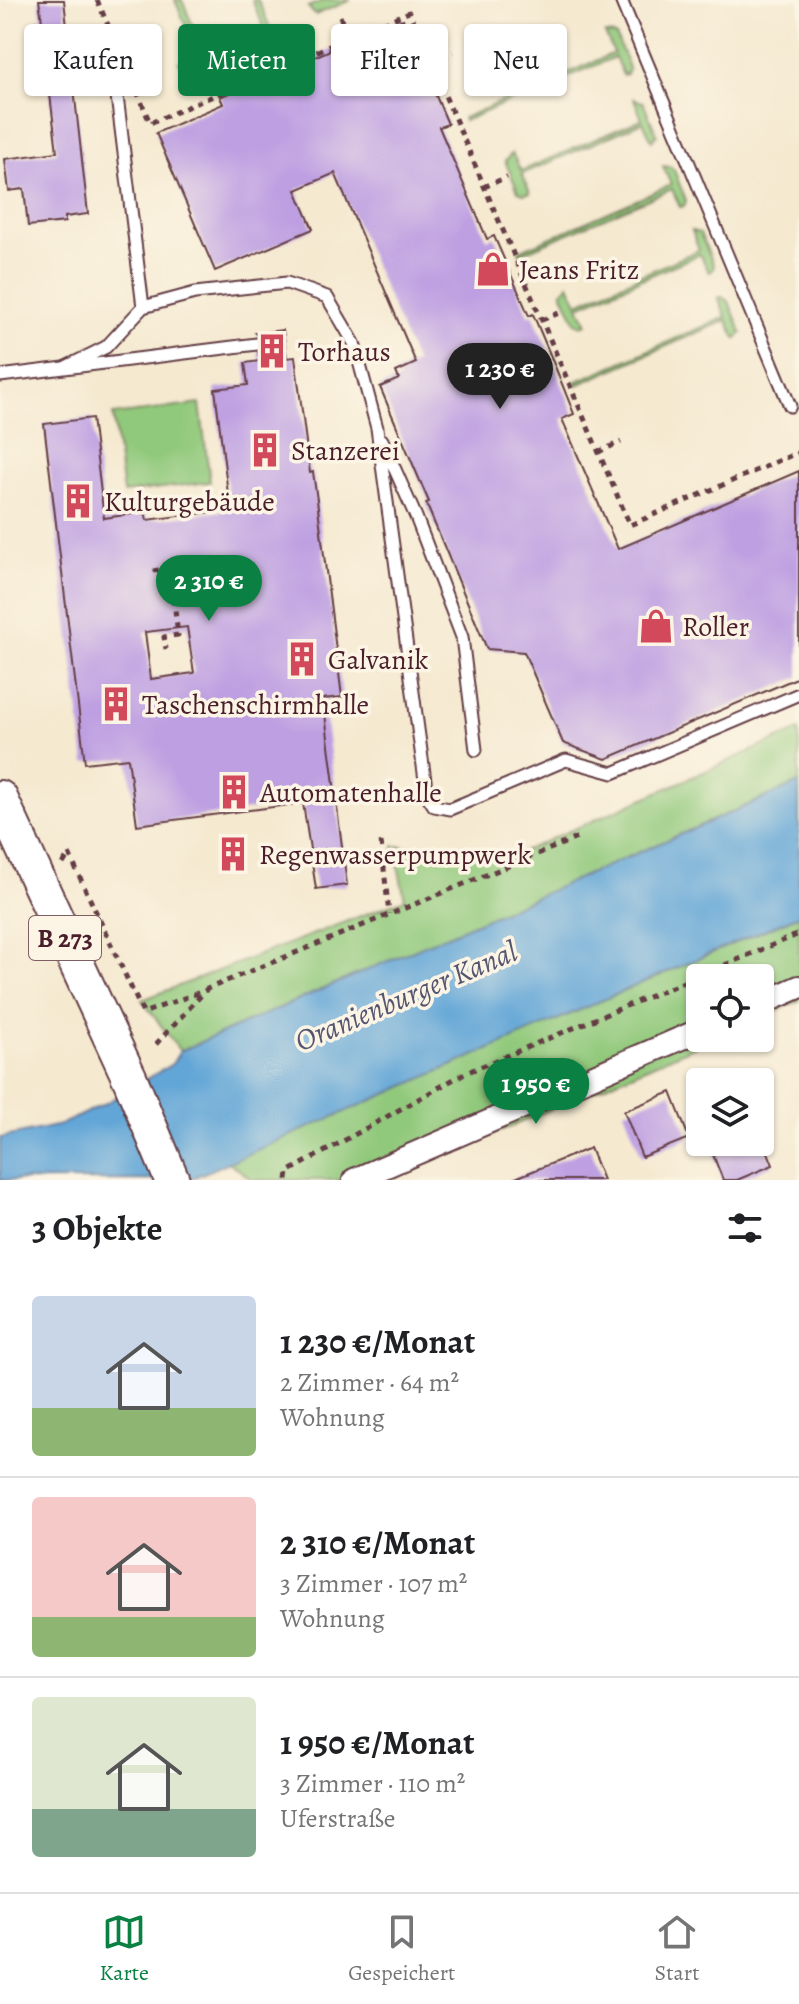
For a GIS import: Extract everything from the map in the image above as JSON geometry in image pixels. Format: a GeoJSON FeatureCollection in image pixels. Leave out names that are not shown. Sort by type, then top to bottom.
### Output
{"type":"FeatureCollection","features":[{"type":"Feature","properties":{"kind":"main road","name":"B 273"},"geometry":{"type":"LineString","coordinates":[[0,798],[130,1079],[172,1180]]}},
{"type":"Feature","properties":{"kind":"street"},"geometry":{"type":"LineString","coordinates":[[774,998],[799,987]]}},
{"type":"Feature","properties":{"kind":"street"},"geometry":{"type":"LineString","coordinates":[[354,1180],[686,1036]]}},
{"type":"Feature","properties":{"kind":"lane"},"geometry":{"type":"LineString","coordinates":[[621,0],[790,406]]}},
{"type":"Feature","properties":{"kind":"lane"},"geometry":{"type":"LineString","coordinates":[[117,96],[143,307]]}},
{"type":"Feature","properties":{"kind":"lane"},"geometry":{"type":"LineString","coordinates":[[64,368],[106,347],[143,307],[195,293],[287,283],[327,297],[354,343],[377,428],[427,795],[434,806],[450,809],[566,760],[613,773],[799,694]]}},
{"type":"Feature","properties":{"kind":"lane"},"geometry":{"type":"LineString","coordinates":[[0,376],[257,344]]}},
{"type":"Feature","properties":{"kind":"lane"},"geometry":{"type":"LineString","coordinates":[[377,428],[416,517],[462,637],[476,750]]}},
{"type":"Feature","properties":{"kind":"path"},"geometry":{"type":"LineString","coordinates":[[97,0],[150,123],[214,96]]}},
{"type":"Feature","properties":{"kind":"path"},"geometry":{"type":"LineString","coordinates":[[381,24],[409,12],[414,24]]}},
{"type":"Feature","properties":{"kind":"path"},"geometry":{"type":"LineString","coordinates":[[340,16],[343,24]]}},
{"type":"Feature","properties":{"kind":"path"},"geometry":{"type":"LineString","coordinates":[[448,54],[453,52]]}},
{"type":"Feature","properties":{"kind":"path"},"geometry":{"type":"LineString","coordinates":[[445,96],[630,525],[799,452]]}},
{"type":"Feature","properties":{"kind":"path"},"geometry":{"type":"LineString","coordinates":[[484,187],[507,177]]}},
{"type":"Feature","properties":{"kind":"path"},"geometry":{"type":"LineString","coordinates":[[542,320],[564,311]]}},
{"type":"Feature","properties":{"kind":"path"},"geometry":{"type":"LineString","coordinates":[[598,452],[621,442]]}},
{"type":"Feature","properties":{"kind":"path"},"geometry":{"type":"LineString","coordinates":[[224,558],[226,576]]}},
{"type":"Feature","properties":{"kind":"path"},"geometry":{"type":"LineString","coordinates":[[153,571],[170,568],[178,635],[164,637],[166,649]]}},
{"type":"Feature","properties":{"kind":"path"},"geometry":{"type":"LineString","coordinates":[[172,583],[257,572]]}},
{"type":"Feature","properties":{"kind":"path"},"geometry":{"type":"LineString","coordinates":[[198,579],[200,598]]}},
{"type":"Feature","properties":{"kind":"path"},"geometry":{"type":"LineString","coordinates":[[61,869],[69,854],[143,1013],[579,837]]}},
{"type":"Feature","properties":{"kind":"path"},"geometry":{"type":"LineString","coordinates":[[381,842],[389,914]]}},
{"type":"Feature","properties":{"kind":"path"},"geometry":{"type":"LineString","coordinates":[[287,1180],[288,1172],[463,1074],[799,934]]}},
{"type":"Feature","properties":{"kind":"path"},"geometry":{"type":"LineString","coordinates":[[156,1044],[207,989]]}},
{"type":"Feature","properties":{"kind":"green space"},"geometry":{"type":"Polygon","coordinates":[[[175,0],[182,0],[192,24],[185,24],[175,0]]]}},
{"type":"Feature","properties":{"kind":"green space"},"geometry":{"type":"Polygon","coordinates":[[[252,0],[258,0],[268,24],[262,24],[252,0]]]}},
{"type":"Feature","properties":{"kind":"green space"},"geometry":{"type":"Polygon","coordinates":[[[324,0],[351,0],[315,15],[308,7],[324,0]]]}},
{"type":"Feature","properties":{"kind":"green space"},"geometry":{"type":"Polygon","coordinates":[[[605,34],[617,38],[629,69],[627,74],[623,75],[615,57],[567,77],[567,73],[614,53],[605,34]]]}},
{"type":"Feature","properties":{"kind":"green space"},"geometry":{"type":"Polygon","coordinates":[[[514,96],[523,96],[464,121],[463,118],[514,96]]]}},
{"type":"Feature","properties":{"kind":"green space"},"geometry":{"type":"Polygon","coordinates":[[[634,99],[643,102],[657,135],[652,141],[643,122],[522,174],[530,193],[518,191],[505,161],[512,153],[521,171],[642,119],[634,99]]]}},
{"type":"Feature","properties":{"kind":"green space"},"geometry":{"type":"Polygon","coordinates":[[[663,166],[674,170],[686,201],[684,206],[680,207],[672,189],[520,254],[519,251],[671,185],[663,166]]]}},
{"type":"Feature","properties":{"kind":"green space"},"geometry":{"type":"Polygon","coordinates":[[[692,231],[700,233],[714,266],[712,271],[709,272],[700,254],[579,306],[587,324],[581,326],[576,323],[562,292],[569,284],[578,303],[699,250],[692,231]]]}},
{"type":"Feature","properties":{"kind":"green space"},"geometry":{"type":"Polygon","coordinates":[[[718,298],[729,302],[742,333],[736,339],[727,320],[577,385],[575,382],[726,317],[718,298]]]}},
{"type":"Feature","properties":{"kind":"green space"},"geometry":{"type":"Polygon","coordinates":[[[200,404],[210,482],[123,493],[113,415],[200,404]]]}},
{"type":"Feature","properties":{"kind":"green space"},"geometry":{"type":"Polygon","coordinates":[[[799,730],[799,783],[180,1051],[142,1000],[405,899],[394,846],[517,854],[799,730]]]}},
{"type":"Feature","properties":{"kind":"green space"},"geometry":{"type":"Polygon","coordinates":[[[799,915],[799,1001],[774,1012],[774,964],[686,964],[686,1050],[388,1180],[253,1180],[228,1162],[799,915]]]}},
{"type":"Feature","properties":{"kind":"water","name":"Oranienburger Kanal"},"geometry":{"type":"Polygon","coordinates":[[[799,783],[799,915],[188,1180],[0,1180],[0,1138],[60,1125],[104,1104],[172,1064],[180,1051],[799,783]]]}},
{"type":"Feature","properties":{"kind":"building"},"geometry":{"type":"Polygon","coordinates":[[[39,0],[64,0],[67,24],[36,24],[36,21],[42,21],[39,0]]]}},
{"type":"Feature","properties":{"kind":"building"},"geometry":{"type":"Polygon","coordinates":[[[331,50],[331,96],[436,96],[448,124],[439,127],[487,239],[494,236],[554,364],[574,414],[562,419],[618,549],[799,471],[799,677],[606,759],[563,743],[524,652],[487,649],[380,387],[399,379],[396,372],[416,363],[335,173],[296,190],[313,229],[215,271],[156,133],[223,104],[222,96],[315,96],[315,57],[331,50]]]}},
{"type":"Feature","properties":{"kind":"building"},"geometry":{"type":"Polygon","coordinates":[[[50,96],[75,96],[88,214],[65,217],[65,222],[28,226],[24,189],[9,191],[5,159],[57,152],[50,96]]]}},
{"type":"Feature","properties":{"kind":"building"},"geometry":{"type":"Polygon","coordinates":[[[283,330],[287,358],[295,357],[342,697],[323,699],[347,885],[316,889],[303,803],[137,825],[128,758],[85,763],[44,424],[92,418],[104,518],[145,512],[147,520],[230,510],[215,389],[248,385],[245,363],[260,361],[258,352],[265,347],[264,340],[256,333],[283,330]],[[187,627],[145,632],[151,679],[194,673],[187,627]]]}},
{"type":"Feature","properties":{"kind":"building"},"geometry":{"type":"Polygon","coordinates":[[[671,1092],[686,1130],[686,1139],[642,1157],[624,1111],[671,1092]]]}},
{"type":"Feature","properties":{"kind":"building"},"geometry":{"type":"Polygon","coordinates":[[[590,1148],[603,1180],[513,1180],[513,1179],[590,1148]]]}},
{"type":"Feature","properties":{"kind":"building"},"geometry":{"type":"Polygon","coordinates":[[[714,1156],[769,1156],[773,1165],[737,1180],[723,1180],[714,1156]]]}},
{"type":"Feature","properties":{"kind":"place","name":"Jeans Fritz"},"geometry":{"type":"Point","coordinates":[493,269]}},
{"type":"Feature","properties":{"kind":"place","name":"Torhaus"},"geometry":{"type":"Point","coordinates":[272,351]}},
{"type":"Feature","properties":{"kind":"place","name":"Stanzerei"},"geometry":{"type":"Point","coordinates":[265,450]}},
{"type":"Feature","properties":{"kind":"place","name":"Kulturgebäude"},"geometry":{"type":"Point","coordinates":[78,501]}},
{"type":"Feature","properties":{"kind":"place","name":"Roller"},"geometry":{"type":"Point","coordinates":[656,626]}},
{"type":"Feature","properties":{"kind":"place","name":"Galvanik"},"geometry":{"type":"Point","coordinates":[302,659]}},
{"type":"Feature","properties":{"kind":"place","name":"Taschenschirmhalle"},"geometry":{"type":"Point","coordinates":[116,704]}},
{"type":"Feature","properties":{"kind":"place","name":"Automatenhalle"},"geometry":{"type":"Point","coordinates":[234,792]}},
{"type":"Feature","properties":{"kind":"place","name":"Regenwasserpumpwerk"},"geometry":{"type":"Point","coordinates":[233,854]}}]}
